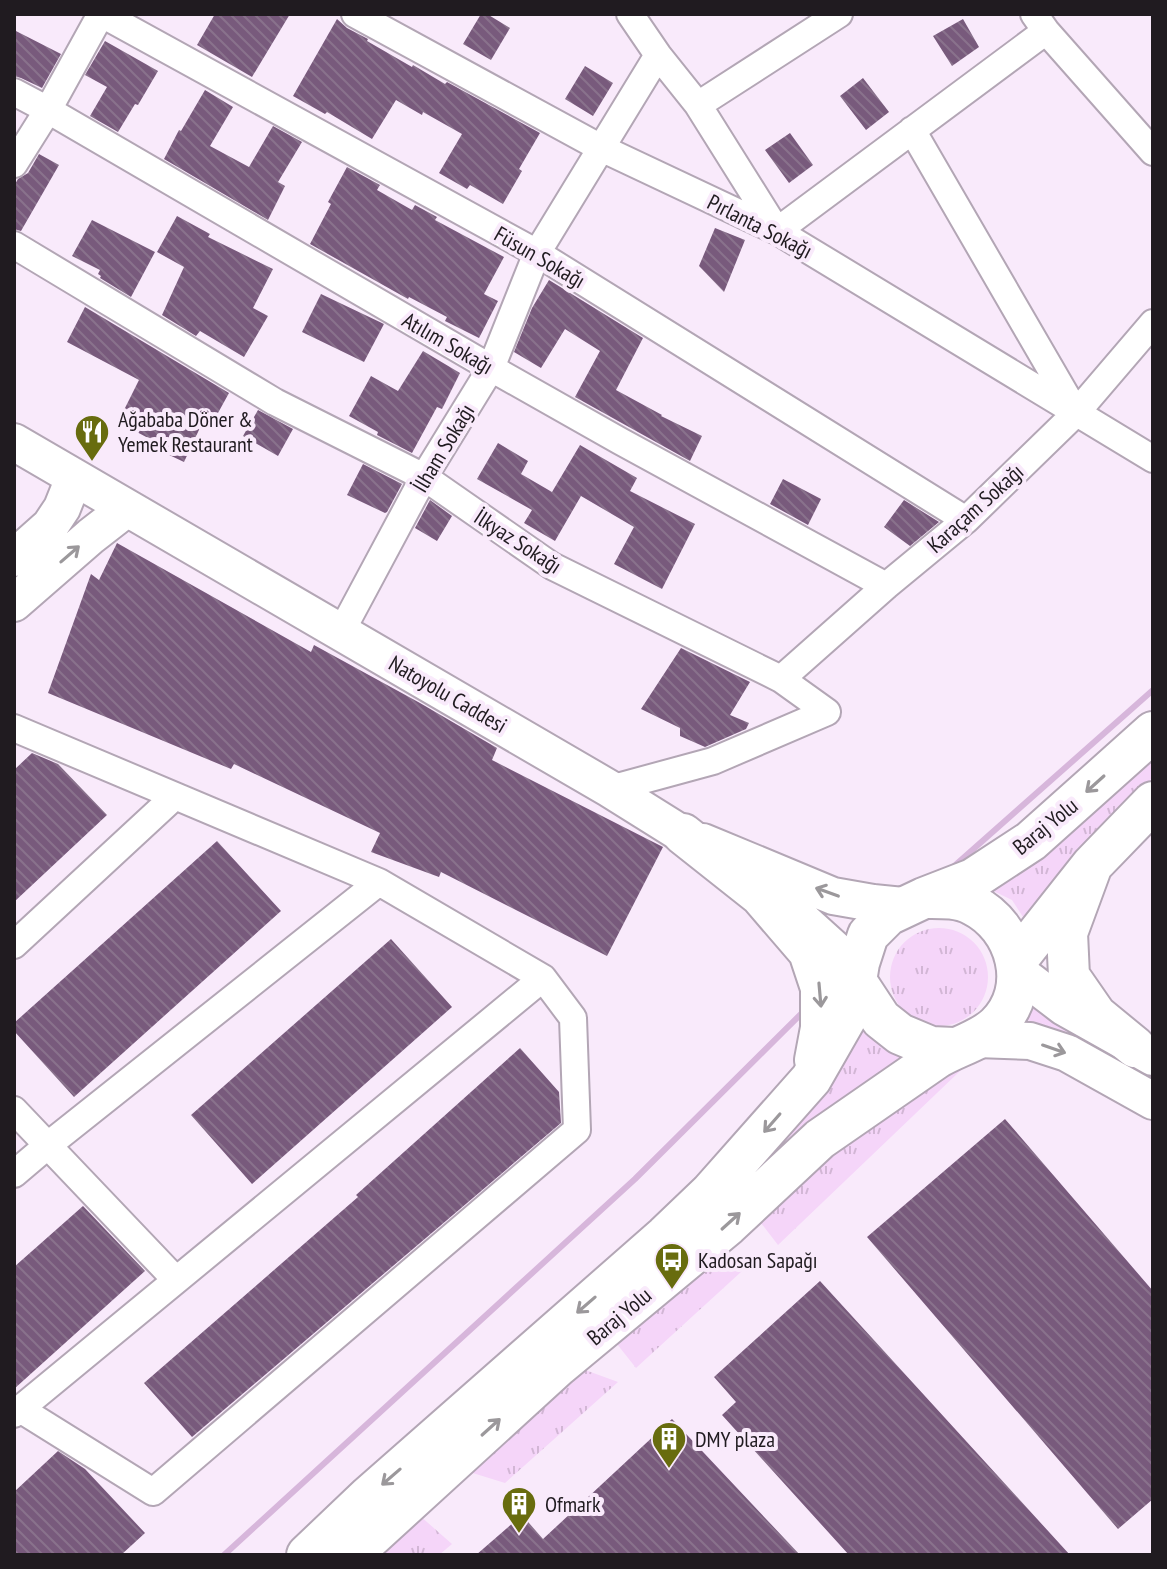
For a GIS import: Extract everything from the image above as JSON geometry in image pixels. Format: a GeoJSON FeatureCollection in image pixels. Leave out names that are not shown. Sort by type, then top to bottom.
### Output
{"type":"FeatureCollection","features":[{"type":"Feature","properties":{"kind":"main road","name":"Natoyolu Caddesi"},"geometry":{"type":"LineString","coordinates":[[14,442],[683,834],[798,915],[842,956],[859,985]]}},
{"type":"Feature","properties":{"kind":"main road"},"geometry":{"type":"LineString","coordinates":[[14,558],[50,526],[62,508],[74,478]]}},
{"type":"Feature","properties":{"kind":"main road"},"geometry":{"type":"LineString","coordinates":[[14,603],[127,508]]}},
{"type":"Feature","properties":{"kind":"main road","name":"Baraj Yolu"},"geometry":{"type":"LineString","coordinates":[[913,902],[973,879],[1031,841],[1153,732]]}},
{"type":"Feature","properties":{"kind":"main road"},"geometry":{"type":"LineString","coordinates":[[1017,966],[1092,865],[1153,802]]}},
{"type":"Feature","properties":{"kind":"main road"},"geometry":{"type":"LineString","coordinates":[[683,834],[833,896],[873,903],[946,898],[972,904],[994,920],[1010,943],[1017,966],[1018,986],[1011,1008],[996,1026],[965,1043]]}},
{"type":"Feature","properties":{"kind":"main road"},"geometry":{"type":"LineString","coordinates":[[683,834],[760,895],[809,952],[821,988],[821,1028],[811,1079]]}},
{"type":"Feature","properties":{"kind":"main road"},"geometry":{"type":"LineString","coordinates":[[1092,865],[1067,933],[1069,976],[1096,1015],[1144,1052]]}},
{"type":"Feature","properties":{"kind":"main road"},"geometry":{"type":"LineString","coordinates":[[913,902],[888,915],[868,935],[859,963],[859,985],[881,1019],[900,1034],[931,1047],[1030,1041],[1067,1053],[1153,1101]]}},
{"type":"Feature","properties":{"kind":"main road"},"geometry":{"type":"LineString","coordinates":[[1017,966],[1064,1007],[1144,1052]]}},
{"type":"Feature","properties":{"kind":"main road","name":"Baraj Yolu"},"geometry":{"type":"LineString","coordinates":[[307,1555],[369,1496],[710,1193],[811,1079],[859,985]]}},
{"type":"Feature","properties":{"kind":"main road","name":"Baraj Yolu"},"geometry":{"type":"LineString","coordinates":[[351,1555],[558,1366],[728,1225],[820,1139],[965,1043]]}},
{"type":"Feature","properties":{"kind":"street"},"geometry":{"type":"LineString","coordinates":[[14,164],[102,14]]}},
{"type":"Feature","properties":{"kind":"street","name":"Füsun Sokağı"},"geometry":{"type":"LineString","coordinates":[[102,14],[537,253],[966,520]]}},
{"type":"Feature","properties":{"kind":"street","name":"Pırlanta Sokağı"},"geometry":{"type":"LineString","coordinates":[[355,14],[601,148],[777,231],[1153,459]]}},
{"type":"Feature","properties":{"kind":"street"},"geometry":{"type":"LineString","coordinates":[[630,14],[698,105],[777,231],[912,130],[1040,23],[1153,152]]}},
{"type":"Feature","properties":{"kind":"street"},"geometry":{"type":"LineString","coordinates":[[698,105],[839,14]]}},
{"type":"Feature","properties":{"kind":"street","name":"İlham Sokağı"},"geometry":{"type":"LineString","coordinates":[[341,632],[424,477],[491,368],[537,253],[658,55]]}},
{"type":"Feature","properties":{"kind":"street","name":"Atılım Sokağı"},"geometry":{"type":"LineString","coordinates":[[14,92],[491,368],[886,586]]}},
{"type":"Feature","properties":{"kind":"street"},"geometry":{"type":"LineString","coordinates":[[912,130],[1076,413]]}},
{"type":"Feature","properties":{"kind":"street","name":"İlkyaz Sokağı"},"geometry":{"type":"LineString","coordinates":[[14,245],[275,402],[424,477],[552,566],[781,679],[827,712],[713,761],[610,789]]}},
{"type":"Feature","properties":{"kind":"street","name":"Karaçam Sokağı"},"geometry":{"type":"LineString","coordinates":[[781,679],[966,520],[1076,413],[1153,323]]}},
{"type":"Feature","properties":{"kind":"street"},"geometry":{"type":"LineString","coordinates":[[14,728],[379,882],[543,978],[573,1018],[577,1130],[153,1492],[17,1412],[543,978]]}},
{"type":"Feature","properties":{"kind":"street"},"geometry":{"type":"LineString","coordinates":[[14,945],[175,796]]}},
{"type":"Feature","properties":{"kind":"street"},"geometry":{"type":"LineString","coordinates":[[14,1174],[379,882]]}},
{"type":"Feature","properties":{"kind":"street"},"geometry":{"type":"LineString","coordinates":[[14,1110],[176,1280]]}},
{"type":"Feature","properties":{"kind":"green space"},"geometry":{"type":"Polygon","coordinates":[[[1153,748],[1153,777],[1082,847],[1025,920],[1012,900],[983,886],[1153,748]]]}},
{"type":"Feature","properties":{"kind":"green space"},"geometry":{"type":"Polygon","coordinates":[[[939,928],[958,931],[974,942],[985,958],[988,977],[985,996],[974,1012],[958,1023],[939,1026],[920,1023],[904,1012],[893,996],[890,977],[893,958],[904,942],[920,931],[939,928]]]}},
{"type":"Feature","properties":{"kind":"green space"},"geometry":{"type":"Polygon","coordinates":[[[1031,992],[1114,1051],[1022,1018],[1031,992]]]}},
{"type":"Feature","properties":{"kind":"green space"},"geometry":{"type":"Polygon","coordinates":[[[861,1020],[908,1055],[744,1185],[861,1020]]]}},
{"type":"Feature","properties":{"kind":"green space"},"geometry":{"type":"Polygon","coordinates":[[[982,1050],[778,1245],[754,1214],[824,1152],[982,1050]]]}},
{"type":"Feature","properties":{"kind":"green space"},"geometry":{"type":"Polygon","coordinates":[[[711,1254],[753,1261],[636,1368],[613,1339],[711,1254]]]}},
{"type":"Feature","properties":{"kind":"green space"},"geometry":{"type":"Polygon","coordinates":[[[577,1367],[618,1382],[505,1483],[463,1470],[577,1367]]]}},
{"type":"Feature","properties":{"kind":"green space"},"geometry":{"type":"Polygon","coordinates":[[[419,1515],[452,1544],[439,1555],[374,1555],[419,1515]]]}},
{"type":"Feature","properties":{"kind":"building"},"geometry":{"type":"Polygon","coordinates":[[[215,14],[290,14],[252,77],[197,45],[215,14]]]}},
{"type":"Feature","properties":{"kind":"building"},"geometry":{"type":"Polygon","coordinates":[[[481,14],[487,14],[510,28],[491,60],[463,44],[481,14]]]}},
{"type":"Feature","properties":{"kind":"building"},"geometry":{"type":"Polygon","coordinates":[[[337,19],[412,67],[445,84],[447,82],[540,133],[503,204],[470,185],[467,189],[439,173],[462,134],[423,112],[422,115],[396,100],[372,139],[293,96],[337,19]]]}},
{"type":"Feature","properties":{"kind":"building"},"geometry":{"type":"Polygon","coordinates":[[[963,19],[979,47],[952,66],[933,36],[963,19]]]}},
{"type":"Feature","properties":{"kind":"building"},"geometry":{"type":"Polygon","coordinates":[[[14,30],[61,54],[42,88],[14,76],[14,30]]]}},
{"type":"Feature","properties":{"kind":"building"},"geometry":{"type":"Polygon","coordinates":[[[105,41],[158,71],[118,132],[90,116],[107,87],[85,75],[105,41]]]}},
{"type":"Feature","properties":{"kind":"building"},"geometry":{"type":"Polygon","coordinates":[[[585,66],[613,83],[593,116],[565,99],[585,66]]]}},
{"type":"Feature","properties":{"kind":"building"},"geometry":{"type":"Polygon","coordinates":[[[863,78],[889,112],[866,130],[840,96],[863,78]]]}},
{"type":"Feature","properties":{"kind":"building"},"geometry":{"type":"Polygon","coordinates":[[[205,90],[233,107],[210,146],[249,167],[273,126],[302,142],[278,182],[285,186],[268,220],[164,159],[205,90]]]}},
{"type":"Feature","properties":{"kind":"building"},"geometry":{"type":"Polygon","coordinates":[[[790,133],[813,165],[789,183],[765,150],[790,133]]]}},
{"type":"Feature","properties":{"kind":"building"},"geometry":{"type":"Polygon","coordinates":[[[39,154],[59,165],[21,231],[14,229],[14,186],[18,179],[28,173],[39,154]]]}},
{"type":"Feature","properties":{"kind":"building"},"geometry":{"type":"Polygon","coordinates":[[[347,167],[380,185],[377,190],[412,210],[415,205],[437,217],[435,220],[504,257],[484,294],[498,301],[479,338],[445,321],[447,317],[408,299],[310,244],[347,167]]]}},
{"type":"Feature","properties":{"kind":"building"},"geometry":{"type":"Polygon","coordinates":[[[177,216],[210,234],[208,237],[273,269],[253,308],[268,316],[244,357],[200,331],[196,336],[162,315],[184,267],[157,252],[177,216]]]}},
{"type":"Feature","properties":{"kind":"building"},"geometry":{"type":"Polygon","coordinates":[[[92,220],[155,252],[131,297],[100,278],[100,270],[72,256],[92,220]]]}},
{"type":"Feature","properties":{"kind":"building"},"geometry":{"type":"Polygon","coordinates":[[[715,228],[745,240],[724,292],[699,266],[715,228]]]}},
{"type":"Feature","properties":{"kind":"building"},"geometry":{"type":"Polygon","coordinates":[[[549,280],[643,338],[616,390],[702,436],[690,461],[575,397],[600,351],[565,329],[541,368],[514,352],[532,308],[549,280]]]}},
{"type":"Feature","properties":{"kind":"building"},"geometry":{"type":"Polygon","coordinates":[[[321,294],[384,324],[364,362],[302,332],[321,294]]]}},
{"type":"Feature","properties":{"kind":"building"},"geometry":{"type":"Polygon","coordinates":[[[85,307],[229,393],[213,422],[205,417],[184,462],[148,445],[150,439],[118,422],[139,380],[67,342],[85,307]]]}},
{"type":"Feature","properties":{"kind":"building"},"geometry":{"type":"Polygon","coordinates":[[[423,351],[460,373],[442,409],[437,407],[412,453],[349,416],[371,376],[398,391],[423,351]]]}},
{"type":"Feature","properties":{"kind":"building"},"geometry":{"type":"Polygon","coordinates":[[[258,410],[293,429],[278,456],[243,436],[258,410]]]}},
{"type":"Feature","properties":{"kind":"building"},"geometry":{"type":"Polygon","coordinates":[[[498,443],[528,461],[521,474],[552,492],[580,445],[637,478],[630,491],[695,524],[662,589],[614,564],[634,527],[581,496],[555,541],[524,523],[532,510],[477,479],[498,443]]]}},
{"type":"Feature","properties":{"kind":"building"},"geometry":{"type":"Polygon","coordinates":[[[363,464],[402,484],[385,513],[347,495],[363,464]]]}},
{"type":"Feature","properties":{"kind":"building"},"geometry":{"type":"Polygon","coordinates":[[[783,479],[821,499],[808,525],[770,504],[783,479]]]}},
{"type":"Feature","properties":{"kind":"building"},"geometry":{"type":"Polygon","coordinates":[[[430,500],[452,516],[437,541],[415,528],[430,500]]]}},
{"type":"Feature","properties":{"kind":"building"},"geometry":{"type":"Polygon","coordinates":[[[904,500],[939,522],[910,546],[884,527],[904,500]]]}},
{"type":"Feature","properties":{"kind":"building"},"geometry":{"type":"Polygon","coordinates":[[[117,543],[311,652],[314,645],[420,703],[497,748],[492,760],[663,847],[607,956],[441,872],[439,877],[371,852],[380,833],[234,764],[231,769],[48,693],[91,574],[99,580],[117,543]]]}},
{"type":"Feature","properties":{"kind":"building"},"geometry":{"type":"Polygon","coordinates":[[[681,648],[750,682],[730,715],[749,723],[746,729],[705,747],[680,736],[680,728],[641,709],[681,648]]]}},
{"type":"Feature","properties":{"kind":"building"},"geometry":{"type":"Polygon","coordinates":[[[32,753],[58,764],[107,815],[14,902],[14,770],[32,753]]]}},
{"type":"Feature","properties":{"kind":"building"},"geometry":{"type":"Polygon","coordinates":[[[217,841],[281,911],[74,1097],[14,1031],[14,1023],[217,841]]]}},
{"type":"Feature","properties":{"kind":"building"},"geometry":{"type":"Polygon","coordinates":[[[391,939],[452,1007],[252,1184],[191,1115],[391,939]]]}},
{"type":"Feature","properties":{"kind":"building"},"geometry":{"type":"Polygon","coordinates":[[[520,1048],[559,1092],[561,1123],[192,1437],[144,1383],[358,1197],[356,1195],[520,1048]]]}},
{"type":"Feature","properties":{"kind":"building"},"geometry":{"type":"Polygon","coordinates":[[[1005,1119],[1153,1291],[1153,1499],[1118,1529],[867,1237],[1005,1119]]]}},
{"type":"Feature","properties":{"kind":"building"},"geometry":{"type":"Polygon","coordinates":[[[83,1206],[145,1271],[14,1389],[14,1267],[83,1206]]]}},
{"type":"Feature","properties":{"kind":"building"},"geometry":{"type":"Polygon","coordinates":[[[820,1281],[1070,1555],[849,1555],[722,1415],[736,1402],[714,1377],[820,1281]]]}},
{"type":"Feature","properties":{"kind":"building","name":"DMY plaza"},"geometry":{"type":"Polygon","coordinates":[[[672,1419],[800,1555],[476,1555],[522,1515],[543,1539],[672,1419]]]}},
{"type":"Feature","properties":{"kind":"building"},"geometry":{"type":"Polygon","coordinates":[[[58,1451],[85,1469],[145,1533],[121,1555],[14,1555],[14,1492],[58,1451]]]}},
{"type":"Feature","properties":{"kind":"waterway"},"geometry":{"type":"LineString","coordinates":[[952,868],[1153,690]]}},
{"type":"Feature","properties":{"kind":"waterway"},"geometry":{"type":"LineString","coordinates":[[224,1555],[635,1179],[805,1010]]}},
{"type":"Feature","properties":{"kind":"place","name":"Ağababa Döner & Yemek Restaurant"},"geometry":{"type":"Point","coordinates":[92,463]}},
{"type":"Feature","properties":{"kind":"place","name":"Kadosan Sapağı"},"geometry":{"type":"Point","coordinates":[672,1291]}},
{"type":"Feature","properties":{"kind":"place","name":"DMY plaza"},"geometry":{"type":"Point","coordinates":[669,1470]}},
{"type":"Feature","properties":{"kind":"place","name":"Ofmark"},"geometry":{"type":"Point","coordinates":[519,1535]}}]}
